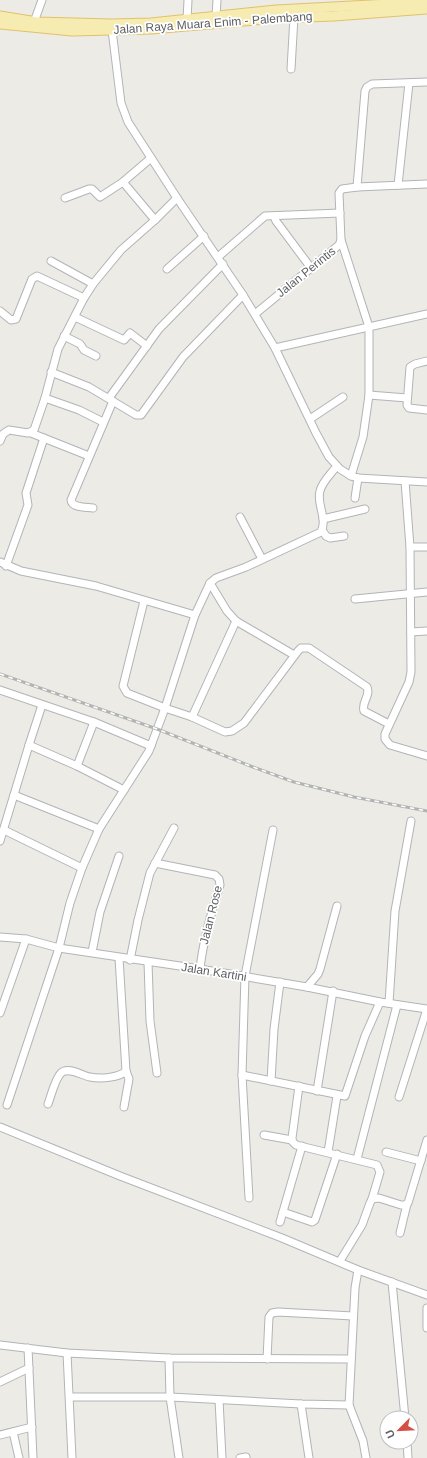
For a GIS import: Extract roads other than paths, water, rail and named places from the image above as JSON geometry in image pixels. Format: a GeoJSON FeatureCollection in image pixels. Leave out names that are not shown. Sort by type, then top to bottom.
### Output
{"type":"FeatureCollection","features":[{"type":"Feature","properties":{"kind":"main road","name":"Jalan Raya Muara Enim - Palembang"},"geometry":{"type":"LineString","coordinates":[[0,16],[34,22],[111,24],[151,23],[276,10],[427,2]]}},
{"type":"Feature","properties":{"kind":"main road","name":"Jalan Raya Muara Enim - Palembang"},"geometry":{"type":"LineString","coordinates":[[0,24],[56,30],[152,29],[294,17],[320,8],[427,9]]}},
{"type":"Feature","properties":{"kind":"street"},"geometry":{"type":"LineString","coordinates":[[34,22],[42,0]]}},
{"type":"Feature","properties":{"kind":"street"},"geometry":{"type":"LineString","coordinates":[[187,20],[188,0]]}},
{"type":"Feature","properties":{"kind":"street"},"geometry":{"type":"LineString","coordinates":[[216,16],[217,0]]}},
{"type":"Feature","properties":{"kind":"street"},"geometry":{"type":"LineString","coordinates":[[291,69],[294,17]]}},
{"type":"Feature","properties":{"kind":"street"},"geometry":{"type":"LineString","coordinates":[[112,30],[123,110],[128,122],[255,314],[275,348],[329,457],[336,466],[354,477],[427,482]]}},
{"type":"Feature","properties":{"kind":"street"},"geometry":{"type":"LineString","coordinates":[[357,187],[365,89],[372,84],[427,82]]}},
{"type":"Feature","properties":{"kind":"street"},"geometry":{"type":"LineString","coordinates":[[398,185],[409,83]]}},
{"type":"Feature","properties":{"kind":"street"},"geometry":{"type":"LineString","coordinates":[[65,198],[89,189],[92,189],[100,197],[123,182],[151,158]]}},
{"type":"Feature","properties":{"kind":"street"},"geometry":{"type":"LineString","coordinates":[[123,182],[155,220]]}},
{"type":"Feature","properties":{"kind":"street","name":"Jalan Perintis"},"geometry":{"type":"LineString","coordinates":[[255,314],[337,247],[341,240],[340,191],[344,188],[427,184]]}},
{"type":"Feature","properties":{"kind":"street"},"geometry":{"type":"LineString","coordinates":[[31,433],[35,429],[45,398],[58,349],[84,298],[93,284],[121,250],[178,198]]}},
{"type":"Feature","properties":{"kind":"street"},"geometry":{"type":"LineString","coordinates":[[218,257],[264,216],[340,213]]}},
{"type":"Feature","properties":{"kind":"street"},"geometry":{"type":"LineString","coordinates":[[274,216],[276,221],[311,268]]}},
{"type":"Feature","properties":{"kind":"street"},"geometry":{"type":"LineString","coordinates":[[167,269],[204,236]]}},
{"type":"Feature","properties":{"kind":"street"},"geometry":{"type":"LineString","coordinates":[[341,240],[369,327],[368,395],[363,437],[354,477],[355,498]]}},
{"type":"Feature","properties":{"kind":"street"},"geometry":{"type":"LineString","coordinates":[[51,261],[93,284]]}},
{"type":"Feature","properties":{"kind":"street"},"geometry":{"type":"LineString","coordinates":[[93,508],[73,506],[71,502],[111,399],[164,323],[223,264]]}},
{"type":"Feature","properties":{"kind":"street"},"geometry":{"type":"LineString","coordinates":[[0,310],[11,320],[17,319],[32,279],[37,276],[84,298]]}},
{"type":"Feature","properties":{"kind":"street"},"geometry":{"type":"LineString","coordinates":[[51,372],[84,384],[136,415],[141,415],[177,364],[243,295]]}},
{"type":"Feature","properties":{"kind":"street"},"geometry":{"type":"LineString","coordinates":[[275,348],[427,314]]}},
{"type":"Feature","properties":{"kind":"street"},"geometry":{"type":"LineString","coordinates":[[75,317],[124,340],[130,334],[147,346]]}},
{"type":"Feature","properties":{"kind":"street"},"geometry":{"type":"LineString","coordinates":[[64,336],[80,344],[84,350],[96,356]]}},
{"type":"Feature","properties":{"kind":"street"},"geometry":{"type":"LineString","coordinates":[[427,361],[410,367],[407,405],[409,409],[427,410]]}},
{"type":"Feature","properties":{"kind":"street"},"geometry":{"type":"LineString","coordinates":[[368,395],[408,398]]}},
{"type":"Feature","properties":{"kind":"street"},"geometry":{"type":"LineString","coordinates":[[310,419],[343,397]]}},
{"type":"Feature","properties":{"kind":"street"},"geometry":{"type":"LineString","coordinates":[[45,398],[79,410],[103,422]]}},
{"type":"Feature","properties":{"kind":"street"},"geometry":{"type":"LineString","coordinates":[[0,441],[3,434],[9,430],[31,433],[90,456]]}},
{"type":"Feature","properties":{"kind":"street"},"geometry":{"type":"LineString","coordinates":[[44,438],[26,493],[28,505],[3,564],[20,571],[96,586],[195,615]]}},
{"type":"Feature","properties":{"kind":"street"},"geometry":{"type":"LineString","coordinates":[[336,466],[319,492],[323,519],[322,530],[326,536],[330,538],[344,536]]}},
{"type":"Feature","properties":{"kind":"street"},"geometry":{"type":"LineString","coordinates":[[405,481],[410,547],[411,677],[385,736],[388,743],[417,754],[427,756]]}},
{"type":"Feature","properties":{"kind":"street"},"geometry":{"type":"LineString","coordinates":[[323,519],[365,509]]}},
{"type":"Feature","properties":{"kind":"street"},"geometry":{"type":"LineString","coordinates":[[240,517],[262,559]]}},
{"type":"Feature","properties":{"kind":"street"},"geometry":{"type":"LineString","coordinates":[[6,1105],[59,948],[70,903],[82,868],[98,829],[151,746],[195,615],[210,583],[216,578],[317,535],[322,530]]}},
{"type":"Feature","properties":{"kind":"street"},"geometry":{"type":"LineString","coordinates":[[410,547],[427,547]]}},
{"type":"Feature","properties":{"kind":"street"},"geometry":{"type":"LineString","coordinates":[[210,583],[227,611],[236,620],[294,656]]}},
{"type":"Feature","properties":{"kind":"street"},"geometry":{"type":"LineString","coordinates":[[355,599],[427,592]]}},
{"type":"Feature","properties":{"kind":"street"},"geometry":{"type":"LineString","coordinates":[[144,601],[124,686],[127,693],[192,717],[225,732],[232,731],[244,723],[300,649],[309,648],[367,687],[368,693],[363,709],[389,724]]}},
{"type":"Feature","properties":{"kind":"street"},"geometry":{"type":"LineString","coordinates":[[192,717],[236,620]]}},
{"type":"Feature","properties":{"kind":"street"},"geometry":{"type":"LineString","coordinates":[[411,632],[427,631]]}},
{"type":"Feature","properties":{"kind":"street"},"geometry":{"type":"LineString","coordinates":[[0,690],[94,722],[151,746]]}},
{"type":"Feature","properties":{"kind":"street"},"geometry":{"type":"LineString","coordinates":[[0,841],[42,705]]}},
{"type":"Feature","properties":{"kind":"street"},"geometry":{"type":"LineString","coordinates":[[77,766],[94,722]]}},
{"type":"Feature","properties":{"kind":"street"},"geometry":{"type":"LineString","coordinates":[[29,745],[77,766],[124,790]]}},
{"type":"Feature","properties":{"kind":"street"},"geometry":{"type":"LineString","coordinates":[[14,795],[98,829]]}},
{"type":"Feature","properties":{"kind":"street"},"geometry":{"type":"LineString","coordinates":[[389,1003],[395,911],[411,821]]}},
{"type":"Feature","properties":{"kind":"street"},"geometry":{"type":"LineString","coordinates":[[130,960],[150,873],[174,828]]}},
{"type":"Feature","properties":{"kind":"street"},"geometry":{"type":"LineString","coordinates":[[4,830],[82,868]]}},
{"type":"Feature","properties":{"kind":"street"},"geometry":{"type":"LineString","coordinates":[[249,1198],[242,1075],[245,976],[273,830]]}},
{"type":"Feature","properties":{"kind":"street"},"geometry":{"type":"LineString","coordinates":[[92,952],[100,912],[119,856]]}},
{"type":"Feature","properties":{"kind":"street","name":"Jalan Rose"},"geometry":{"type":"LineString","coordinates":[[155,863],[215,875],[219,879],[220,885],[207,925],[202,948],[200,969]]}},
{"type":"Feature","properties":{"kind":"street"},"geometry":{"type":"LineString","coordinates":[[307,987],[318,974],[320,969],[337,906]]}},
{"type":"Feature","properties":{"kind":"street","name":"Jalan Kartini"},"geometry":{"type":"LineString","coordinates":[[0,937],[26,939],[59,948],[333,991],[380,1002],[427,1010]]}},
{"type":"Feature","properties":{"kind":"street"},"geometry":{"type":"LineString","coordinates":[[0,1013],[26,939]]}},
{"type":"Feature","properties":{"kind":"street"},"geometry":{"type":"LineString","coordinates":[[119,958],[126,1070],[129,1079],[124,1107]]}},
{"type":"Feature","properties":{"kind":"street"},"geometry":{"type":"LineString","coordinates":[[148,962],[150,1021],[157,1073]]}},
{"type":"Feature","properties":{"kind":"street"},"geometry":{"type":"LineString","coordinates":[[271,1081],[274,1029],[280,982]]}},
{"type":"Feature","properties":{"kind":"street"},"geometry":{"type":"LineString","coordinates":[[317,1091],[333,991]]}},
{"type":"Feature","properties":{"kind":"street"},"geometry":{"type":"LineString","coordinates":[[242,1075],[299,1086],[344,1097],[346,1095],[365,1036],[380,1002]]}},
{"type":"Feature","properties":{"kind":"street"},"geometry":{"type":"LineString","coordinates":[[357,1159],[397,1005]]}},
{"type":"Feature","properties":{"kind":"street"},"geometry":{"type":"LineString","coordinates":[[399,1097],[427,1010]]}},
{"type":"Feature","properties":{"kind":"street"},"geometry":{"type":"LineString","coordinates":[[48,1104],[61,1072],[65,1070],[91,1077],[100,1077],[119,1075],[126,1070]]}},
{"type":"Feature","properties":{"kind":"street"},"geometry":{"type":"LineString","coordinates":[[292,1140],[299,1086]]}},
{"type":"Feature","properties":{"kind":"street"},"geometry":{"type":"LineString","coordinates":[[328,1152],[337,1096]]}},
{"type":"Feature","properties":{"kind":"street"},"geometry":{"type":"LineString","coordinates":[[0,1127],[120,1176],[340,1261],[358,1270],[427,1295]]}},
{"type":"Feature","properties":{"kind":"street"},"geometry":{"type":"LineString","coordinates":[[264,1135],[292,1140],[296,1145],[376,1164],[379,1168],[380,1172],[372,1200],[362,1225],[340,1261]]}},
{"type":"Feature","properties":{"kind":"street"},"geometry":{"type":"LineString","coordinates":[[400,1233],[407,1204],[423,1158],[427,1140]]}},
{"type":"Feature","properties":{"kind":"street"},"geometry":{"type":"LineString","coordinates":[[280,1222],[302,1146]]}},
{"type":"Feature","properties":{"kind":"street"},"geometry":{"type":"LineString","coordinates":[[386,1152],[423,1158]]}},
{"type":"Feature","properties":{"kind":"street"},"geometry":{"type":"LineString","coordinates":[[283,1212],[312,1222],[315,1220],[337,1154]]}},
{"type":"Feature","properties":{"kind":"street"},"geometry":{"type":"LineString","coordinates":[[372,1200],[379,1198],[401,1205],[407,1204]]}},
{"type":"Feature","properties":{"kind":"street"},"geometry":{"type":"LineString","coordinates":[[358,1270],[353,1316],[350,1405],[363,1441],[366,1458]]}},
{"type":"Feature","properties":{"kind":"street"},"geometry":{"type":"LineString","coordinates":[[392,1282],[404,1410]]}},
{"type":"Feature","properties":{"kind":"street"},"geometry":{"type":"LineString","coordinates":[[427,1308],[427,1328]]}},
{"type":"Feature","properties":{"kind":"street"},"geometry":{"type":"LineString","coordinates":[[267,1359],[269,1317],[272,1313],[278,1312],[353,1316]]}},
{"type":"Feature","properties":{"kind":"street"},"geometry":{"type":"LineString","coordinates":[[0,1345],[67,1353],[169,1358],[351,1359]]}},
{"type":"Feature","properties":{"kind":"street"},"geometry":{"type":"LineString","coordinates":[[28,1348],[33,1458]]}},
{"type":"Feature","properties":{"kind":"street"},"geometry":{"type":"LineString","coordinates":[[67,1353],[72,1458]]}},
{"type":"Feature","properties":{"kind":"street"},"geometry":{"type":"LineString","coordinates":[[169,1358],[170,1397],[179,1458]]}},
{"type":"Feature","properties":{"kind":"street"},"geometry":{"type":"LineString","coordinates":[[0,1382],[29,1368]]}},
{"type":"Feature","properties":{"kind":"street"},"geometry":{"type":"LineString","coordinates":[[70,1396],[170,1397],[350,1405]]}},
{"type":"Feature","properties":{"kind":"street"},"geometry":{"type":"LineString","coordinates":[[219,1400],[222,1458]]}},
{"type":"Feature","properties":{"kind":"street"},"geometry":{"type":"LineString","coordinates":[[301,1404],[309,1458]]}},
{"type":"Feature","properties":{"kind":"street"},"geometry":{"type":"LineString","coordinates":[[0,1436],[32,1427]]}},
{"type":"Feature","properties":{"kind":"street"},"geometry":{"type":"LineString","coordinates":[[13,1432],[19,1458]]}},
{"type":"Feature","properties":{"kind":"railway"},"geometry":{"type":"LineString","coordinates":[[0,674],[157,729],[294,782],[354,797],[427,811]]}}]}
